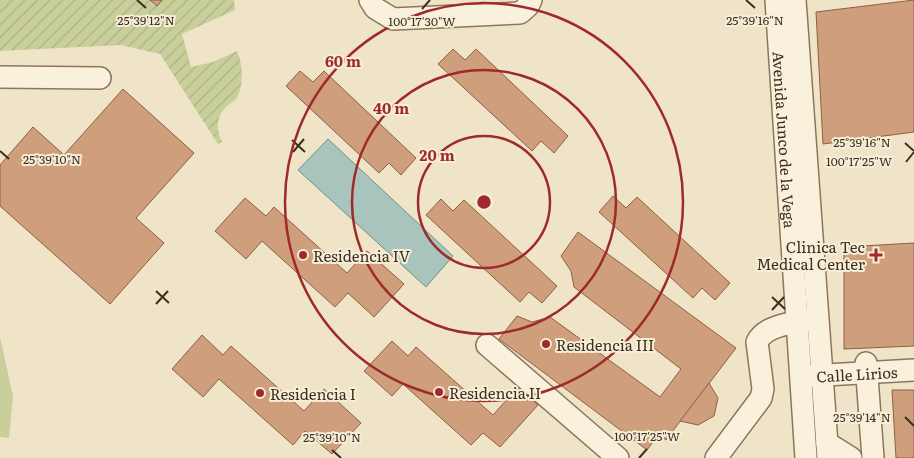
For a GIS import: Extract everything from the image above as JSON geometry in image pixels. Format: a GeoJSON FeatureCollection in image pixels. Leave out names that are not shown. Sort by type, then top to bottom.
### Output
{"type":"FeatureCollection","features":[{"type":"Feature","properties":{"kind":"street"},"geometry":{"type":"LineString","coordinates":[[370,0],[375,8],[393,19],[520,13],[528,6],[530,0]]}},
{"type":"Feature","properties":{"kind":"street","name":"Avenida Junco de la Vega"},"geometry":{"type":"LineString","coordinates":[[789,1],[828,450]]}},
{"type":"Feature","properties":{"kind":"street","name":"Avenida Junco de la Vega"},"geometry":{"type":"LineString","coordinates":[[789,1],[797,322],[806,458]]}},
{"type":"Feature","properties":{"kind":"street"},"geometry":{"type":"LineString","coordinates":[[0,77],[100,78]]}},
{"type":"Feature","properties":{"kind":"street"},"geometry":{"type":"LineString","coordinates":[[716,458],[761,398],[763,389],[757,342],[760,336],[771,329],[818,318]]}},
{"type":"Feature","properties":{"kind":"street"},"geometry":{"type":"LineString","coordinates":[[487,344],[618,458]]}},
{"type":"Feature","properties":{"kind":"street"},"geometry":{"type":"LineString","coordinates":[[866,368],[873,458]]}},
{"type":"Feature","properties":{"kind":"street","name":"Calle Lirios"},"geometry":{"type":"LineString","coordinates":[[801,376],[822,375],[866,368],[914,370]]}},
{"type":"Feature","properties":{"kind":"street"},"geometry":{"type":"LineString","coordinates":[[828,450],[851,458]]}},
{"type":"Feature","properties":{"kind":"green space"},"geometry":{"type":"Polygon","coordinates":[[[0,0],[150,0],[157,6],[162,0],[234,0],[235,10],[182,34],[191,67],[213,62],[237,51],[241,62],[242,81],[237,98],[226,107],[220,116],[218,129],[222,142],[218,144],[160,54],[121,45],[0,51],[0,0]]]}},
{"type":"Feature","properties":{"kind":"green space"},"geometry":{"type":"Polygon","coordinates":[[[0,337],[13,396],[9,438],[0,437],[0,337]]]}},
{"type":"Feature","properties":{"kind":"water"},"geometry":{"type":"Polygon","coordinates":[[[328,139],[453,256],[426,287],[298,170],[328,139]]]}},
{"type":"Feature","properties":{"kind":"building"},"geometry":{"type":"Polygon","coordinates":[[[150,0],[162,0],[157,6],[150,0]]]}},
{"type":"Feature","properties":{"kind":"building"},"geometry":{"type":"Polygon","coordinates":[[[914,0],[914,132],[823,144],[816,12],[914,0]]]}},
{"type":"Feature","properties":{"kind":"building"},"geometry":{"type":"Polygon","coordinates":[[[453,49],[465,60],[476,49],[568,136],[554,153],[541,141],[532,151],[438,64],[453,49]]]}},
{"type":"Feature","properties":{"kind":"building"},"geometry":{"type":"Polygon","coordinates":[[[300,71],[313,82],[324,71],[416,158],[401,175],[389,163],[379,173],[286,86],[300,71]]]}},
{"type":"Feature","properties":{"kind":"building"},"geometry":{"type":"Polygon","coordinates":[[[123,89],[194,153],[136,218],[164,243],[110,304],[0,206],[0,165],[33,127],[64,155],[123,89]]]}},
{"type":"Feature","properties":{"kind":"building"},"geometry":{"type":"Polygon","coordinates":[[[613,196],[626,208],[637,197],[730,283],[715,300],[702,288],[693,298],[599,212],[613,196]]]}},
{"type":"Feature","properties":{"kind":"building","name":"Residencia IV"},"geometry":{"type":"Polygon","coordinates":[[[245,198],[266,216],[274,207],[347,273],[367,251],[404,284],[374,317],[348,293],[335,307],[262,241],[246,259],[215,231],[245,198]]]}},
{"type":"Feature","properties":{"kind":"building"},"geometry":{"type":"Polygon","coordinates":[[[441,199],[453,211],[464,200],[557,286],[542,303],[529,292],[520,302],[426,215],[441,199]]]}},
{"type":"Feature","properties":{"kind":"building","name":"Residencia III"},"geometry":{"type":"Polygon","coordinates":[[[578,232],[736,348],[666,440],[659,434],[647,450],[499,339],[517,316],[532,322],[550,317],[660,397],[681,369],[574,287],[571,271],[561,256],[578,232]]]}},
{"type":"Feature","properties":{"kind":"building"},"geometry":{"type":"Polygon","coordinates":[[[914,243],[914,346],[844,349],[844,247],[914,243]]]}},
{"type":"Feature","properties":{"kind":"building","name":"Residencia I"},"geometry":{"type":"Polygon","coordinates":[[[202,335],[223,355],[231,346],[304,411],[324,389],[361,423],[332,454],[305,431],[293,445],[219,379],[203,397],[172,369],[202,335]]]}},
{"type":"Feature","properties":{"kind":"building","name":"Residencia II"},"geometry":{"type":"Polygon","coordinates":[[[392,341],[408,356],[416,347],[493,415],[518,387],[538,405],[500,447],[483,433],[471,445],[403,384],[392,396],[364,371],[392,341]]]}},
{"type":"Feature","properties":{"kind":"building"},"geometry":{"type":"Polygon","coordinates":[[[709,383],[718,398],[714,416],[698,425],[680,421],[709,383]]]}},
{"type":"Feature","properties":{"kind":"building"},"geometry":{"type":"Polygon","coordinates":[[[892,390],[914,390],[914,458],[896,458],[892,390]]]}},
{"type":"Feature","properties":{"kind":"place","name":"Residencia IV"},"geometry":{"type":"Point","coordinates":[303,255]}},
{"type":"Feature","properties":{"kind":"place","name":"Clinica Tec Medical Center"},"geometry":{"type":"Point","coordinates":[876,255]}},
{"type":"Feature","properties":{"kind":"place","name":"Residencia III"},"geometry":{"type":"Point","coordinates":[546,344]}},
{"type":"Feature","properties":{"kind":"place","name":"Residencia II"},"geometry":{"type":"Point","coordinates":[439,392]}},
{"type":"Feature","properties":{"kind":"place","name":"Residencia I"},"geometry":{"type":"Point","coordinates":[260,393]}}]}
